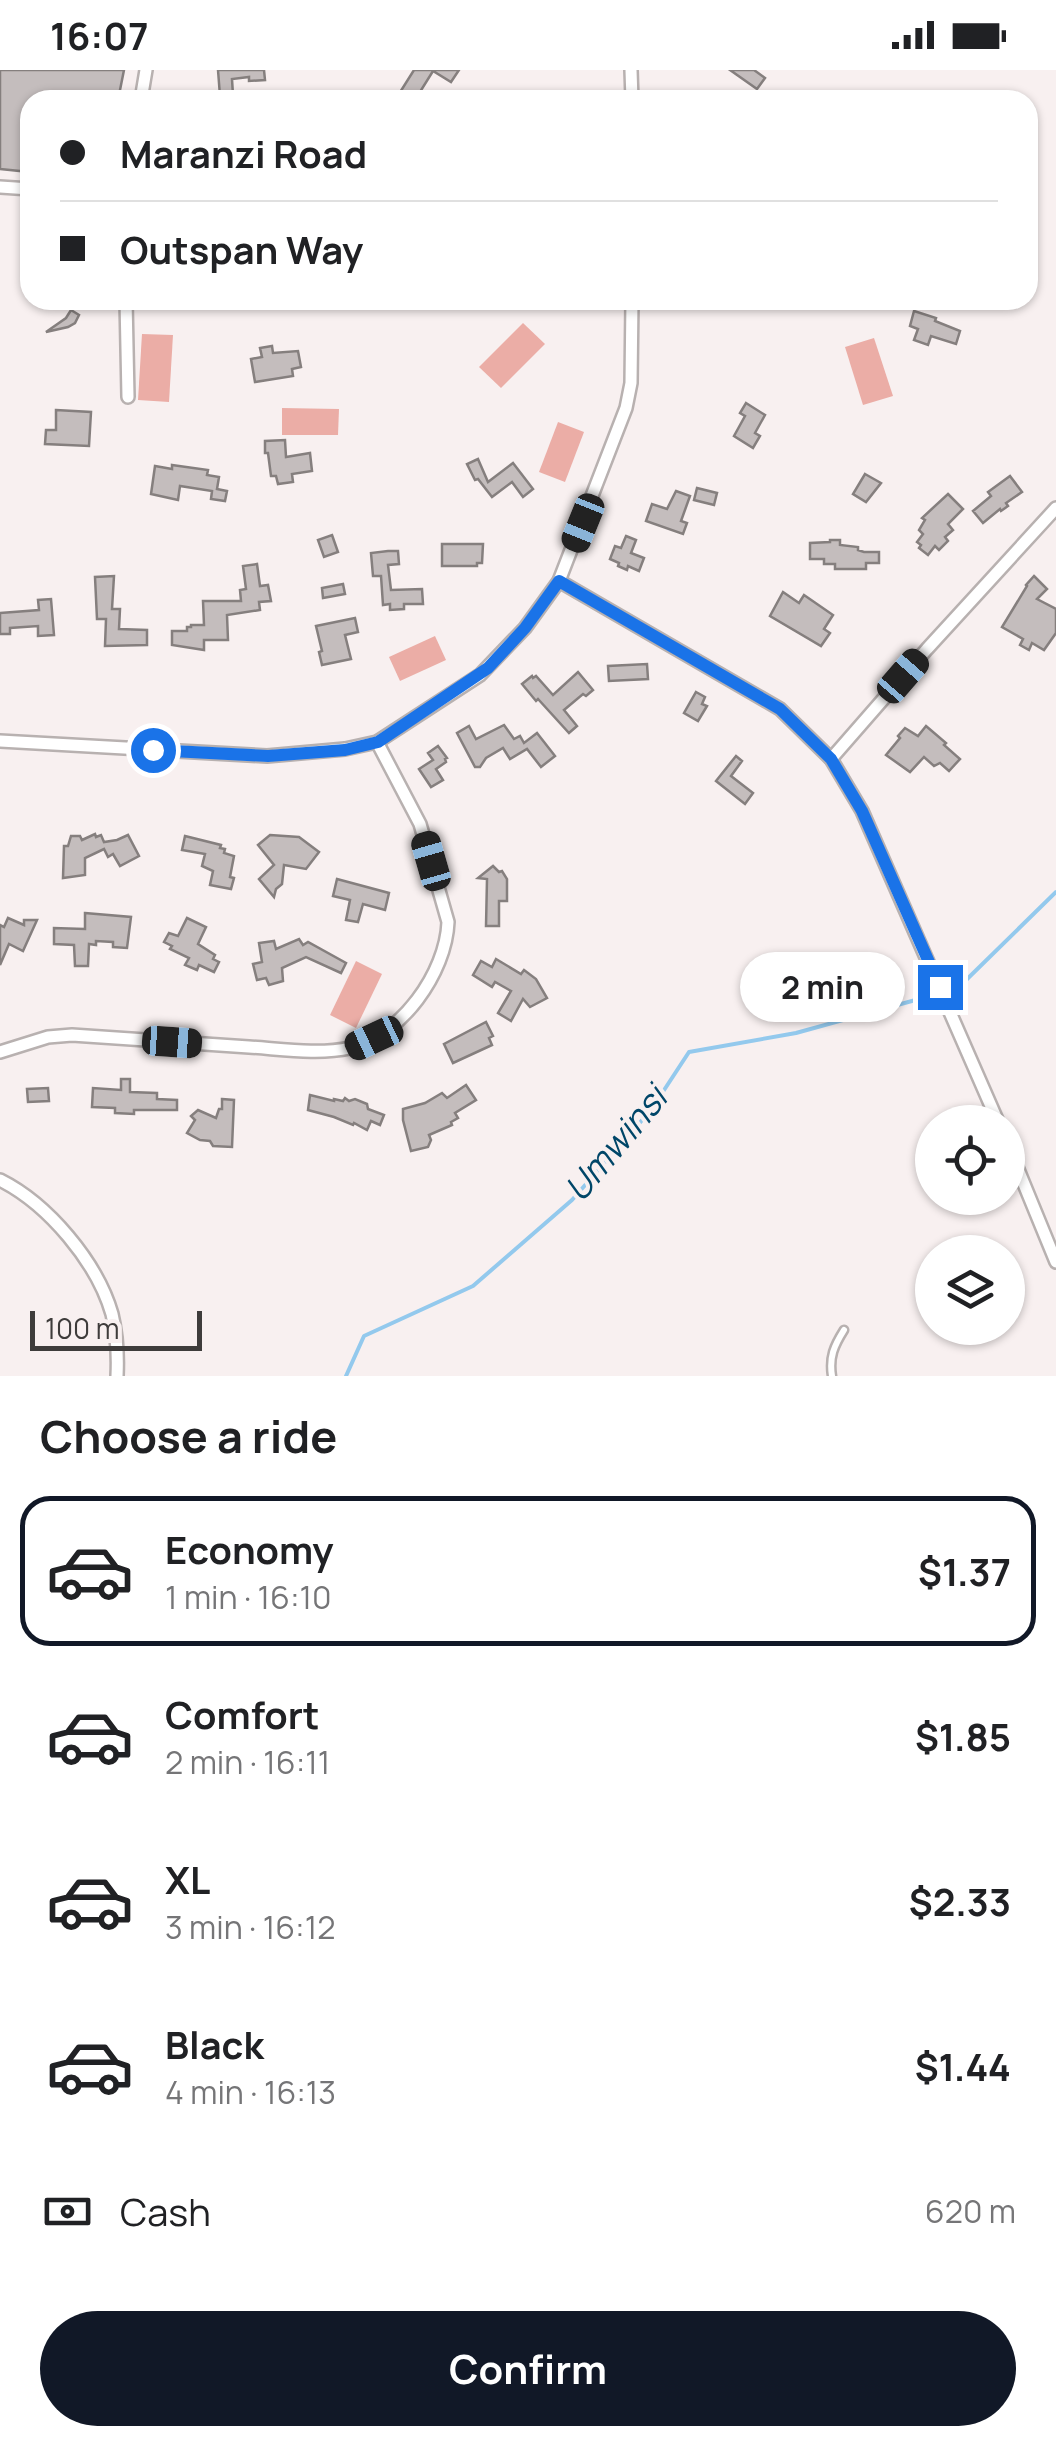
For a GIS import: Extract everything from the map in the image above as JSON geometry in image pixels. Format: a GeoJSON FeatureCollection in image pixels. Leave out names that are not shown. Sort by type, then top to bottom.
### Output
{"type":"FeatureCollection","features":[{"type":"Feature","properties":{"kind":"street"},"geometry":{"type":"LineString","coordinates":[[126,310],[128,397]]}},
{"type":"Feature","properties":{"kind":"street"},"geometry":{"type":"LineString","coordinates":[[0,740],[268,756],[345,750],[378,742],[488,668],[525,628],[559,581],[626,408],[631,383],[632,310]]}},
{"type":"Feature","properties":{"kind":"street"},"geometry":{"type":"LineString","coordinates":[[831,759],[964,606],[1056,508]]}},
{"type":"Feature","properties":{"kind":"street"},"geometry":{"type":"LineString","coordinates":[[559,581],[780,709],[831,759],[862,811],[991,1105]]}},
{"type":"Feature","properties":{"kind":"street"},"geometry":{"type":"LineString","coordinates":[[0,1052],[48,1037],[72,1035],[318,1051],[351,1048],[374,1038],[405,1015],[418,1002],[440,958],[448,922],[420,824],[378,742]]}},
{"type":"Feature","properties":{"kind":"street"},"geometry":{"type":"LineString","coordinates":[[0,1180],[38,1205],[81,1254],[112,1314],[118,1349],[117,1376]]}},
{"type":"Feature","properties":{"kind":"street"},"geometry":{"type":"LineString","coordinates":[[1025,1186],[1056,1262]]}},
{"type":"Feature","properties":{"kind":"lane"},"geometry":{"type":"LineString","coordinates":[[832,1376],[829,1362],[844,1330]]}},
{"type":"Feature","properties":{"kind":"shaded area"},"geometry":{"type":"Polygon","coordinates":[[[523,323],[545,344],[501,388],[479,367],[523,323]]]}},
{"type":"Feature","properties":{"kind":"shaded area"},"geometry":{"type":"Polygon","coordinates":[[[142,334],[173,335],[169,402],[138,400],[142,334]]]}},
{"type":"Feature","properties":{"kind":"shaded area"},"geometry":{"type":"Polygon","coordinates":[[[874,338],[893,396],[863,405],[845,347],[874,338]]]}},
{"type":"Feature","properties":{"kind":"shaded area"},"geometry":{"type":"Polygon","coordinates":[[[282,408],[339,409],[338,435],[282,435],[282,408]]]}},
{"type":"Feature","properties":{"kind":"shaded area"},"geometry":{"type":"Polygon","coordinates":[[[558,422],[584,432],[565,482],[539,472],[558,422]]]}},
{"type":"Feature","properties":{"kind":"shaded area"},"geometry":{"type":"Polygon","coordinates":[[[435,636],[446,660],[400,681],[389,657],[435,636]]]}},
{"type":"Feature","properties":{"kind":"shaded area"},"geometry":{"type":"Polygon","coordinates":[[[356,961],[382,974],[356,1028],[330,1015],[356,961]]]}},
{"type":"Feature","properties":{"kind":"building"},"geometry":{"type":"Polygon","coordinates":[[[0,70],[124,70],[120,90],[20,90],[20,171],[0,169],[0,70]]]}},
{"type":"Feature","properties":{"kind":"building"},"geometry":{"type":"Polygon","coordinates":[[[218,70],[264,70],[265,80],[232,79],[233,90],[220,90],[218,70]]]}},
{"type":"Feature","properties":{"kind":"building"},"geometry":{"type":"Polygon","coordinates":[[[414,70],[459,70],[451,82],[433,71],[421,90],[401,90],[414,70]]]}},
{"type":"Feature","properties":{"kind":"building"},"geometry":{"type":"Polygon","coordinates":[[[730,70],[754,70],[765,78],[757,89],[730,70]]]}},
{"type":"Feature","properties":{"kind":"building"},"geometry":{"type":"Polygon","coordinates":[[[71,310],[79,315],[75,323],[46,332],[66,318],[71,310]]]}},
{"type":"Feature","properties":{"kind":"building"},"geometry":{"type":"Polygon","coordinates":[[[914,311],[960,331],[956,344],[931,336],[928,345],[914,340],[918,329],[910,326],[914,311]]]}},
{"type":"Feature","properties":{"kind":"building"},"geometry":{"type":"Polygon","coordinates":[[[272,346],[273,353],[298,351],[301,367],[292,369],[293,376],[255,382],[251,359],[262,357],[260,348],[272,346]]]}},
{"type":"Feature","properties":{"kind":"building"},"geometry":{"type":"Polygon","coordinates":[[[746,403],[765,415],[755,433],[760,436],[753,448],[734,436],[745,416],[740,413],[746,403]]]}},
{"type":"Feature","properties":{"kind":"building"},"geometry":{"type":"Polygon","coordinates":[[[56,410],[91,412],[89,446],[45,444],[46,430],[56,430],[56,410]]]}},
{"type":"Feature","properties":{"kind":"building"},"geometry":{"type":"Polygon","coordinates":[[[285,440],[286,457],[310,453],[312,471],[292,474],[293,482],[278,484],[276,476],[271,476],[265,441],[285,440]]]}},
{"type":"Feature","properties":{"kind":"building"},"geometry":{"type":"Polygon","coordinates":[[[478,459],[488,482],[513,463],[533,489],[523,497],[512,482],[492,497],[475,480],[467,464],[478,459]]]}},
{"type":"Feature","properties":{"kind":"building"},"geometry":{"type":"Polygon","coordinates":[[[172,465],[208,470],[207,475],[219,477],[217,489],[227,491],[225,501],[211,499],[212,491],[180,486],[178,500],[151,494],[155,466],[172,469],[172,465]]]}},
{"type":"Feature","properties":{"kind":"building"},"geometry":{"type":"Polygon","coordinates":[[[865,474],[881,483],[866,502],[853,494],[865,474]]]}},
{"type":"Feature","properties":{"kind":"building"},"geometry":{"type":"Polygon","coordinates":[[[1010,476],[1022,492],[983,523],[973,511],[991,496],[988,492],[1010,476]]]}},
{"type":"Feature","properties":{"kind":"building"},"geometry":{"type":"Polygon","coordinates":[[[697,488],[717,493],[714,505],[694,500],[697,488]]]}},
{"type":"Feature","properties":{"kind":"building"},"geometry":{"type":"Polygon","coordinates":[[[676,491],[690,496],[681,521],[687,523],[683,534],[646,521],[652,504],[667,509],[676,491]]]}},
{"type":"Feature","properties":{"kind":"building"},"geometry":{"type":"Polygon","coordinates":[[[948,494],[963,509],[948,524],[953,530],[945,537],[948,541],[939,550],[935,546],[928,555],[917,542],[923,534],[919,530],[925,520],[922,518],[948,494]]]}},
{"type":"Feature","properties":{"kind":"building"},"geometry":{"type":"Polygon","coordinates":[[[332,535],[338,552],[324,557],[318,540],[332,535]]]}},
{"type":"Feature","properties":{"kind":"building"},"geometry":{"type":"Polygon","coordinates":[[[626,536],[636,540],[631,553],[644,558],[639,571],[628,566],[627,570],[610,559],[615,546],[621,548],[626,536]]]}},
{"type":"Feature","properties":{"kind":"building"},"geometry":{"type":"Polygon","coordinates":[[[840,540],[840,545],[858,547],[864,552],[879,552],[879,563],[866,563],[866,569],[835,569],[835,564],[824,564],[824,559],[810,559],[810,543],[840,540]]]}},
{"type":"Feature","properties":{"kind":"building"},"geometry":{"type":"Polygon","coordinates":[[[442,544],[483,544],[482,563],[442,566],[442,544]]]}},
{"type":"Feature","properties":{"kind":"building"},"geometry":{"type":"Polygon","coordinates":[[[398,551],[399,564],[388,565],[391,590],[422,589],[423,604],[404,604],[404,609],[390,610],[390,604],[383,605],[381,576],[373,576],[371,553],[398,551]]]}},
{"type":"Feature","properties":{"kind":"building"},"geometry":{"type":"Polygon","coordinates":[[[257,564],[260,586],[268,585],[271,601],[259,602],[260,610],[227,615],[228,640],[204,640],[204,650],[172,645],[172,631],[204,625],[203,601],[241,601],[240,590],[246,589],[243,566],[257,564]]]}},
{"type":"Feature","properties":{"kind":"building"},"geometry":{"type":"Polygon","coordinates":[[[114,576],[112,609],[120,609],[119,629],[147,630],[147,645],[105,646],[106,619],[97,619],[95,577],[114,576]]]}},
{"type":"Feature","properties":{"kind":"building"},"geometry":{"type":"Polygon","coordinates":[[[1034,576],[1047,589],[1037,599],[1056,609],[1056,633],[1044,650],[1032,643],[1029,650],[1020,645],[1023,639],[1002,627],[1034,576]]]}},
{"type":"Feature","properties":{"kind":"building"},"geometry":{"type":"Polygon","coordinates":[[[343,584],[345,594],[323,598],[322,588],[343,584]]]}},
{"type":"Feature","properties":{"kind":"building"},"geometry":{"type":"Polygon","coordinates":[[[783,592],[799,603],[804,595],[833,615],[824,629],[830,633],[821,646],[770,616],[783,592]]]}},
{"type":"Feature","properties":{"kind":"building"},"geometry":{"type":"Polygon","coordinates":[[[51,599],[54,635],[38,636],[38,626],[10,628],[10,634],[0,634],[0,613],[39,610],[38,600],[51,599]]]}},
{"type":"Feature","properties":{"kind":"building"},"geometry":{"type":"Polygon","coordinates":[[[355,618],[358,632],[345,635],[351,659],[322,665],[316,626],[355,618]]]}},
{"type":"Feature","properties":{"kind":"building"},"geometry":{"type":"Polygon","coordinates":[[[647,664],[648,679],[609,681],[608,666],[647,664]]]}},
{"type":"Feature","properties":{"kind":"building"},"geometry":{"type":"Polygon","coordinates":[[[578,672],[593,690],[564,710],[577,726],[569,733],[522,684],[536,676],[553,695],[578,672]]]}},
{"type":"Feature","properties":{"kind":"building"},"geometry":{"type":"Polygon","coordinates":[[[696,692],[705,697],[702,704],[707,706],[698,721],[684,713],[696,692]]]}},
{"type":"Feature","properties":{"kind":"building"},"geometry":{"type":"Polygon","coordinates":[[[504,725],[514,739],[520,736],[524,743],[537,733],[555,756],[541,767],[527,749],[510,759],[503,748],[475,767],[457,733],[469,726],[476,739],[504,725]]]}},
{"type":"Feature","properties":{"kind":"building"},"geometry":{"type":"Polygon","coordinates":[[[926,726],[960,759],[949,771],[924,757],[910,772],[886,755],[905,728],[918,736],[926,726]]]}},
{"type":"Feature","properties":{"kind":"building"},"geometry":{"type":"Polygon","coordinates":[[[438,746],[447,758],[436,769],[443,780],[431,787],[419,769],[433,760],[428,753],[438,746]]]}},
{"type":"Feature","properties":{"kind":"building"},"geometry":{"type":"Polygon","coordinates":[[[736,756],[742,761],[731,776],[753,793],[745,804],[716,781],[736,756]]]}},
{"type":"Feature","properties":{"kind":"building"},"geometry":{"type":"Polygon","coordinates":[[[101,835],[104,842],[128,835],[139,856],[120,866],[113,854],[108,857],[104,849],[85,858],[85,875],[63,878],[64,846],[68,846],[71,836],[80,836],[82,840],[101,835]]]}},
{"type":"Feature","properties":{"kind":"building"},"geometry":{"type":"Polygon","coordinates":[[[270,835],[299,837],[319,852],[306,869],[284,865],[282,884],[274,897],[259,879],[274,865],[258,845],[270,835]]]}},
{"type":"Feature","properties":{"kind":"building"},"geometry":{"type":"Polygon","coordinates":[[[185,836],[221,845],[224,853],[234,856],[231,889],[210,885],[213,871],[202,866],[205,854],[182,850],[185,836]]]}},
{"type":"Feature","properties":{"kind":"building"},"geometry":{"type":"Polygon","coordinates":[[[493,866],[507,879],[507,901],[499,901],[499,926],[486,926],[487,879],[478,878],[493,866]]]}},
{"type":"Feature","properties":{"kind":"building"},"geometry":{"type":"Polygon","coordinates":[[[337,879],[389,893],[385,910],[363,904],[358,922],[346,920],[350,900],[333,896],[337,879]]]}},
{"type":"Feature","properties":{"kind":"building"},"geometry":{"type":"Polygon","coordinates":[[[85,913],[131,917],[127,948],[96,941],[96,945],[89,944],[88,966],[75,966],[74,945],[54,944],[54,928],[85,929],[85,913]]]}},
{"type":"Feature","properties":{"kind":"building"},"geometry":{"type":"Polygon","coordinates":[[[8,918],[24,925],[24,920],[37,920],[23,951],[9,944],[0,965],[0,925],[4,927],[8,918]]]}},
{"type":"Feature","properties":{"kind":"building"},"geometry":{"type":"Polygon","coordinates":[[[187,918],[206,927],[198,944],[219,962],[214,972],[199,965],[197,970],[185,965],[189,958],[164,942],[169,933],[178,936],[187,918]]]}},
{"type":"Feature","properties":{"kind":"building"},"geometry":{"type":"Polygon","coordinates":[[[299,939],[303,945],[308,942],[346,963],[341,973],[306,957],[282,968],[283,981],[269,985],[266,978],[257,980],[253,964],[262,962],[259,943],[274,941],[276,949],[299,939]]]}},
{"type":"Feature","properties":{"kind":"building"},"geometry":{"type":"Polygon","coordinates":[[[496,959],[536,979],[547,998],[530,1007],[523,999],[511,1021],[498,1013],[511,991],[495,982],[492,987],[473,975],[481,961],[492,967],[496,959]]]}},
{"type":"Feature","properties":{"kind":"building"},"geometry":{"type":"Polygon","coordinates":[[[486,1022],[493,1036],[489,1038],[492,1045],[453,1063],[444,1044],[486,1022]]]}},
{"type":"Feature","properties":{"kind":"building"},"geometry":{"type":"Polygon","coordinates":[[[121,1079],[130,1079],[130,1092],[157,1093],[157,1099],[177,1100],[177,1110],[134,1110],[134,1114],[92,1107],[93,1088],[121,1090],[121,1079]]]}},
{"type":"Feature","properties":{"kind":"building"},"geometry":{"type":"Polygon","coordinates":[[[466,1085],[476,1100],[455,1113],[458,1118],[452,1125],[429,1135],[428,1147],[411,1151],[403,1109],[442,1093],[447,1098],[466,1085]]]}},
{"type":"Feature","properties":{"kind":"building"},"geometry":{"type":"Polygon","coordinates":[[[48,1088],[49,1101],[28,1102],[27,1089],[48,1088]]]}},
{"type":"Feature","properties":{"kind":"building"},"geometry":{"type":"Polygon","coordinates":[[[310,1095],[334,1101],[355,1099],[384,1115],[380,1125],[371,1121],[367,1130],[308,1110],[310,1095]]]}},
{"type":"Feature","properties":{"kind":"building"},"geometry":{"type":"Polygon","coordinates":[[[222,1099],[234,1100],[232,1147],[213,1146],[210,1141],[187,1133],[195,1120],[191,1116],[198,1110],[216,1118],[222,1109],[222,1099]]]}},
{"type":"Feature","properties":{"kind":"waterway","name":"Umwinsi"},"geometry":{"type":"LineString","coordinates":[[960,986],[1056,892]]}},
{"type":"Feature","properties":{"kind":"waterway","name":"Umwinsi"},"geometry":{"type":"LineString","coordinates":[[346,1376],[364,1336],[473,1286],[572,1200],[651,1110],[689,1052],[796,1033],[930,996]]}},
{"type":"Feature","properties":{"kind":"route"},"geometry":{"type":"LineString","coordinates":[[153,750],[268,756],[345,750],[378,742],[488,668],[525,628],[559,581],[788,714],[831,759],[854,794],[940,987]]}}]}
